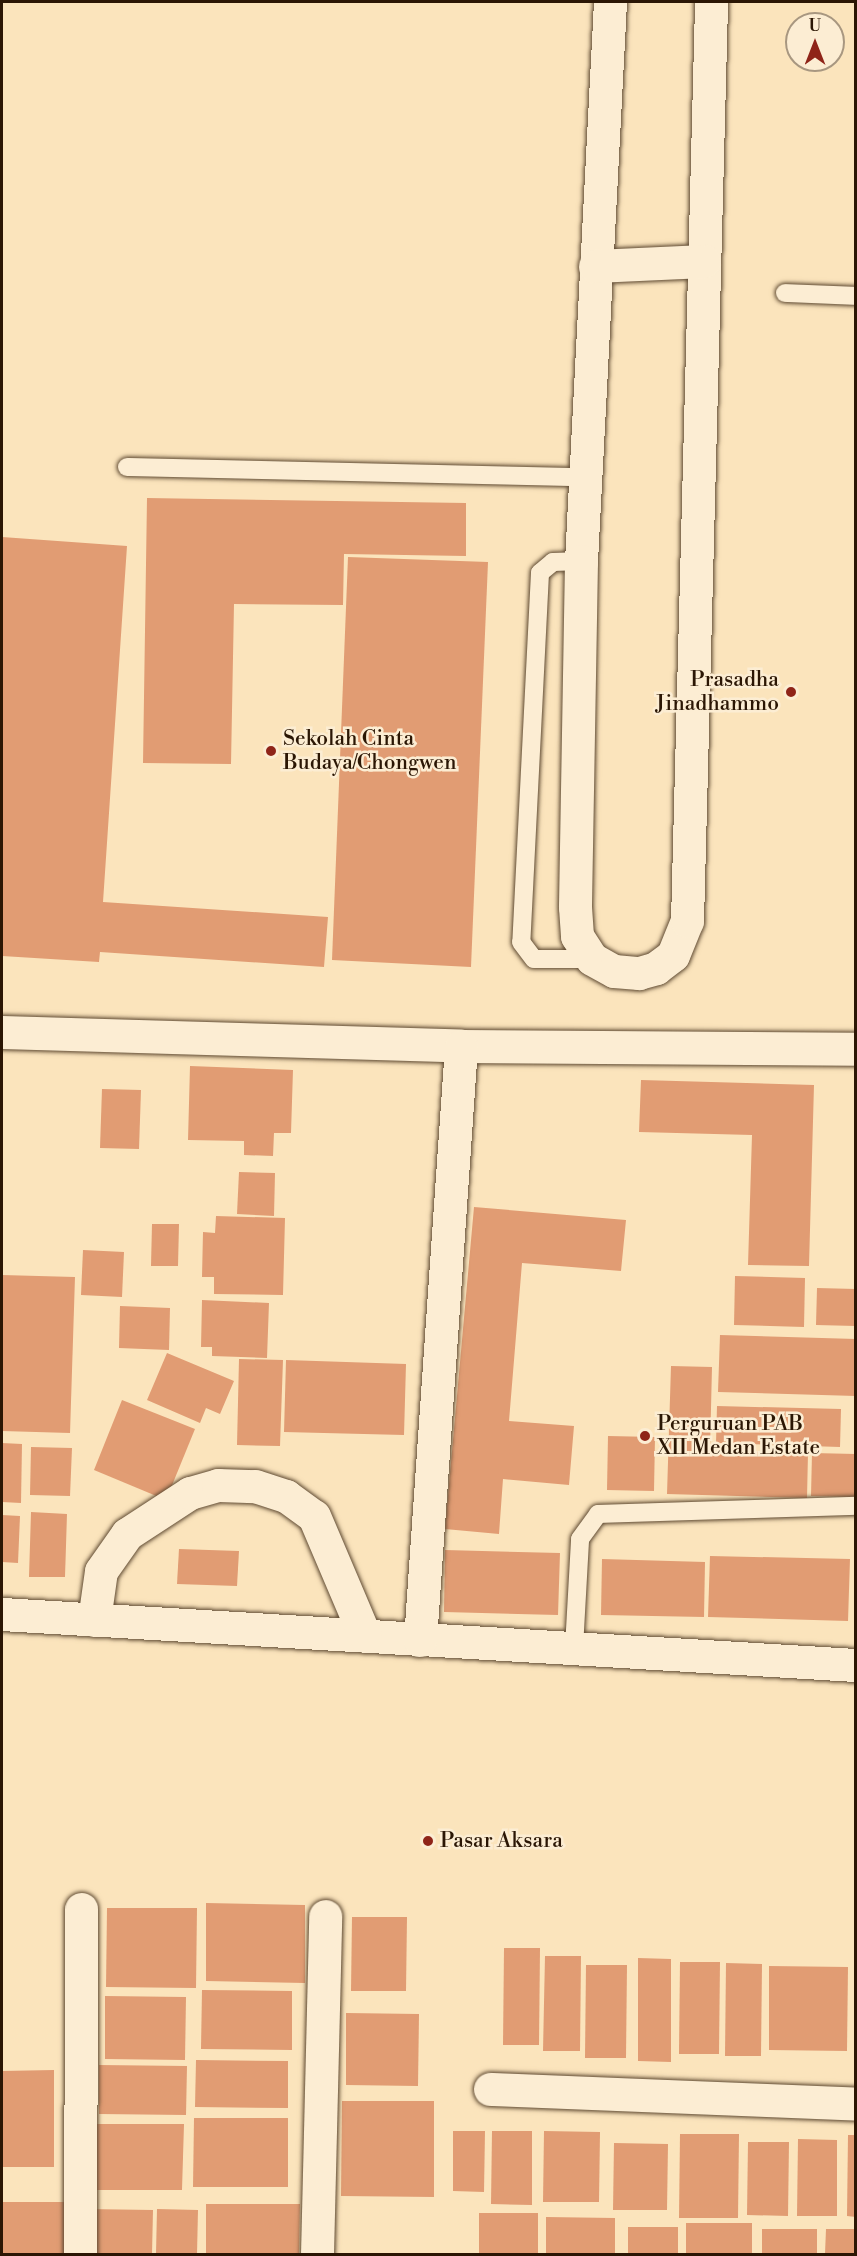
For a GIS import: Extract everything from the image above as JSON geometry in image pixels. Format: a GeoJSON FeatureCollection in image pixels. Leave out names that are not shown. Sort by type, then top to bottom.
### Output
{"type":"FeatureCollection","features":[{"type":"Feature","properties":{"kind":"street"},"geometry":{"type":"LineString","coordinates":[[610,2],[584,477],[575,907],[577,936],[592,959],[614,971],[639,973],[656,968],[680,945],[687,921],[711,2]]}},
{"type":"Feature","properties":{"kind":"street"},"geometry":{"type":"LineString","coordinates":[[595,266],[704,261]]}},
{"type":"Feature","properties":{"kind":"street"},"geometry":{"type":"LineString","coordinates":[[2,1032],[461,1046],[855,1049]]}},
{"type":"Feature","properties":{"kind":"street"},"geometry":{"type":"LineString","coordinates":[[420,1640],[461,1046]]}},
{"type":"Feature","properties":{"kind":"street"},"geometry":{"type":"LineString","coordinates":[[94,1620],[101,1571],[127,1534],[190,1493],[218,1485],[255,1486],[286,1497],[314,1516],[365,1636]]}},
{"type":"Feature","properties":{"kind":"street"},"geometry":{"type":"LineString","coordinates":[[2,1614],[855,1665]]}},
{"type":"Feature","properties":{"kind":"street"},"geometry":{"type":"LineString","coordinates":[[80,2254],[81,1910]]}},
{"type":"Feature","properties":{"kind":"street"},"geometry":{"type":"LineString","coordinates":[[317,2254],[325,1916]]}},
{"type":"Feature","properties":{"kind":"street"},"geometry":{"type":"LineString","coordinates":[[490,2089],[855,2104]]}},
{"type":"Feature","properties":{"kind":"lane"},"geometry":{"type":"LineString","coordinates":[[784,293],[855,296]]}},
{"type":"Feature","properties":{"kind":"lane"},"geometry":{"type":"LineString","coordinates":[[127,466],[584,477]]}},
{"type":"Feature","properties":{"kind":"lane"},"geometry":{"type":"LineString","coordinates":[[581,561],[553,562],[540,573],[521,942],[534,959],[592,959]]}},
{"type":"Feature","properties":{"kind":"lane"},"geometry":{"type":"LineString","coordinates":[[574,1648],[579,1539],[598,1514],[855,1506]]}},
{"type":"Feature","properties":{"kind":"building"},"geometry":{"type":"Polygon","coordinates":[[[147,498],[466,503],[466,556],[344,554],[343,605],[234,604],[231,764],[143,763],[147,498]]]}},
{"type":"Feature","properties":{"kind":"building"},"geometry":{"type":"Polygon","coordinates":[[[2,537],[127,546],[103,902],[328,917],[324,967],[100,952],[99,962],[2,956],[2,537]]]}},
{"type":"Feature","properties":{"kind":"building"},"geometry":{"type":"Polygon","coordinates":[[[348,557],[488,562],[471,967],[332,960],[348,557]]]}},
{"type":"Feature","properties":{"kind":"building"},"geometry":{"type":"Polygon","coordinates":[[[190,1066],[293,1070],[291,1133],[274,1133],[273,1156],[244,1155],[244,1141],[188,1140],[190,1066]]]}},
{"type":"Feature","properties":{"kind":"building"},"geometry":{"type":"Polygon","coordinates":[[[641,1080],[814,1085],[809,1266],[748,1265],[752,1135],[639,1132],[641,1080]]]}},
{"type":"Feature","properties":{"kind":"building"},"geometry":{"type":"Polygon","coordinates":[[[102,1089],[141,1090],[139,1149],[100,1148],[102,1089]]]}},
{"type":"Feature","properties":{"kind":"building"},"geometry":{"type":"Polygon","coordinates":[[[239,1172],[275,1173],[274,1216],[237,1214],[239,1172]]]}},
{"type":"Feature","properties":{"kind":"building"},"geometry":{"type":"Polygon","coordinates":[[[474,1207],[626,1220],[621,1271],[522,1263],[509,1421],[574,1426],[569,1485],[503,1479],[499,1534],[445,1529],[474,1207]]]}},
{"type":"Feature","properties":{"kind":"building"},"geometry":{"type":"Polygon","coordinates":[[[216,1216],[285,1218],[283,1295],[214,1294],[214,1277],[202,1277],[203,1232],[215,1233],[216,1216]]]}},
{"type":"Feature","properties":{"kind":"building"},"geometry":{"type":"Polygon","coordinates":[[[152,1224],[179,1224],[178,1266],[151,1266],[152,1224]]]}},
{"type":"Feature","properties":{"kind":"building"},"geometry":{"type":"Polygon","coordinates":[[[83,1250],[124,1252],[122,1297],[81,1295],[83,1250]]]}},
{"type":"Feature","properties":{"kind":"building"},"geometry":{"type":"Polygon","coordinates":[[[2,1275],[75,1277],[70,1433],[2,1431],[2,1275]]]}},
{"type":"Feature","properties":{"kind":"building"},"geometry":{"type":"Polygon","coordinates":[[[735,1276],[805,1278],[804,1327],[734,1325],[735,1276]]]}},
{"type":"Feature","properties":{"kind":"building"},"geometry":{"type":"Polygon","coordinates":[[[817,1288],[856,1289],[856,1326],[816,1325],[817,1288]]]}},
{"type":"Feature","properties":{"kind":"building"},"geometry":{"type":"Polygon","coordinates":[[[202,1300],[269,1303],[267,1358],[212,1356],[212,1347],[201,1347],[202,1300]]]}},
{"type":"Feature","properties":{"kind":"building"},"geometry":{"type":"Polygon","coordinates":[[[120,1306],[170,1308],[169,1350],[119,1348],[120,1306]]]}},
{"type":"Feature","properties":{"kind":"building"},"geometry":{"type":"Polygon","coordinates":[[[720,1335],[856,1339],[856,1396],[718,1392],[720,1335]]]}},
{"type":"Feature","properties":{"kind":"building"},"geometry":{"type":"Polygon","coordinates":[[[167,1353],[234,1381],[220,1414],[206,1408],[200,1423],[147,1400],[167,1353]]]}},
{"type":"Feature","properties":{"kind":"building"},"geometry":{"type":"Polygon","coordinates":[[[239,1359],[283,1360],[280,1446],[237,1445],[239,1359]]]}},
{"type":"Feature","properties":{"kind":"building"},"geometry":{"type":"Polygon","coordinates":[[[286,1360],[406,1364],[404,1435],[284,1432],[286,1360]]]}},
{"type":"Feature","properties":{"kind":"building"},"geometry":{"type":"Polygon","coordinates":[[[671,1366],[712,1367],[710,1450],[808,1453],[807,1498],[667,1494],[671,1366]]]}},
{"type":"Feature","properties":{"kind":"building"},"geometry":{"type":"Polygon","coordinates":[[[122,1400],[195,1429],[166,1500],[94,1470],[122,1400]]]}},
{"type":"Feature","properties":{"kind":"building"},"geometry":{"type":"Polygon","coordinates":[[[717,1406],[841,1409],[840,1447],[716,1443],[717,1406]]]}},
{"type":"Feature","properties":{"kind":"building"},"geometry":{"type":"Polygon","coordinates":[[[608,1436],[655,1437],[654,1491],[607,1490],[608,1436]]]}},
{"type":"Feature","properties":{"kind":"building"},"geometry":{"type":"Polygon","coordinates":[[[2,1443],[22,1444],[21,1503],[2,1502],[2,1443]]]}},
{"type":"Feature","properties":{"kind":"building"},"geometry":{"type":"Polygon","coordinates":[[[31,1447],[72,1448],[70,1496],[30,1495],[31,1447]]]}},
{"type":"Feature","properties":{"kind":"building"},"geometry":{"type":"Polygon","coordinates":[[[812,1453],[856,1454],[856,1497],[811,1496],[812,1453]]]}},
{"type":"Feature","properties":{"kind":"building"},"geometry":{"type":"Polygon","coordinates":[[[31,1512],[67,1514],[65,1577],[29,1577],[31,1512]]]}},
{"type":"Feature","properties":{"kind":"building"},"geometry":{"type":"Polygon","coordinates":[[[2,1515],[20,1516],[18,1563],[2,1562],[2,1515]]]}},
{"type":"Feature","properties":{"kind":"building"},"geometry":{"type":"Polygon","coordinates":[[[179,1549],[239,1551],[237,1586],[177,1584],[179,1549]]]}},
{"type":"Feature","properties":{"kind":"building"},"geometry":{"type":"Polygon","coordinates":[[[445,1550],[560,1553],[558,1615],[444,1612],[445,1550]]]}},
{"type":"Feature","properties":{"kind":"building"},"geometry":{"type":"Polygon","coordinates":[[[710,1556],[850,1559],[848,1621],[708,1617],[710,1556]]]}},
{"type":"Feature","properties":{"kind":"building"},"geometry":{"type":"Polygon","coordinates":[[[602,1559],[705,1562],[704,1617],[601,1615],[602,1559]]]}},
{"type":"Feature","properties":{"kind":"building"},"geometry":{"type":"Polygon","coordinates":[[[206,1903],[305,1905],[305,1983],[206,1981],[206,1903]]]}},
{"type":"Feature","properties":{"kind":"building"},"geometry":{"type":"Polygon","coordinates":[[[107,1908],[197,1908],[196,1988],[106,1987],[107,1908]]]}},
{"type":"Feature","properties":{"kind":"building"},"geometry":{"type":"Polygon","coordinates":[[[352,1917],[407,1917],[406,1991],[351,1991],[352,1917]]]}},
{"type":"Feature","properties":{"kind":"building"},"geometry":{"type":"Polygon","coordinates":[[[504,1948],[540,1948],[539,2045],[503,2045],[504,1948]]]}},
{"type":"Feature","properties":{"kind":"building"},"geometry":{"type":"Polygon","coordinates":[[[545,1956],[581,1956],[580,2051],[543,2051],[545,1956]]]}},
{"type":"Feature","properties":{"kind":"building"},"geometry":{"type":"Polygon","coordinates":[[[638,1958],[671,1959],[671,2062],[638,2061],[638,1958]]]}},
{"type":"Feature","properties":{"kind":"building"},"geometry":{"type":"Polygon","coordinates":[[[680,1962],[720,1962],[719,2054],[679,2054],[680,1962]]]}},
{"type":"Feature","properties":{"kind":"building"},"geometry":{"type":"Polygon","coordinates":[[[726,1963],[762,1964],[761,2056],[725,2056],[726,1963]]]}},
{"type":"Feature","properties":{"kind":"building"},"geometry":{"type":"Polygon","coordinates":[[[586,1965],[627,1965],[626,2058],[585,2058],[586,1965]]]}},
{"type":"Feature","properties":{"kind":"building"},"geometry":{"type":"Polygon","coordinates":[[[769,1966],[848,1967],[847,2051],[769,2050],[769,1966]]]}},
{"type":"Feature","properties":{"kind":"building"},"geometry":{"type":"Polygon","coordinates":[[[202,1990],[292,1991],[292,2050],[201,2049],[202,1990]]]}},
{"type":"Feature","properties":{"kind":"building"},"geometry":{"type":"Polygon","coordinates":[[[105,1996],[186,1997],[185,2060],[105,2059],[105,1996]]]}},
{"type":"Feature","properties":{"kind":"building"},"geometry":{"type":"Polygon","coordinates":[[[346,2013],[419,2014],[418,2086],[346,2085],[346,2013]]]}},
{"type":"Feature","properties":{"kind":"building"},"geometry":{"type":"Polygon","coordinates":[[[196,2060],[288,2061],[288,2108],[195,2107],[196,2060]]]}},
{"type":"Feature","properties":{"kind":"building"},"geometry":{"type":"Polygon","coordinates":[[[99,2065],[187,2066],[186,2115],[99,2114],[99,2065]]]}},
{"type":"Feature","properties":{"kind":"building"},"geometry":{"type":"Polygon","coordinates":[[[54,2070],[54,2167],[2,2167],[2,2071],[54,2070]]]}},
{"type":"Feature","properties":{"kind":"building"},"geometry":{"type":"Polygon","coordinates":[[[342,2101],[434,2101],[434,2197],[341,2196],[342,2101]]]}},
{"type":"Feature","properties":{"kind":"building"},"geometry":{"type":"Polygon","coordinates":[[[194,2118],[288,2118],[288,2187],[193,2187],[194,2118]]]}},
{"type":"Feature","properties":{"kind":"building"},"geometry":{"type":"Polygon","coordinates":[[[91,2124],[184,2124],[182,2190],[90,2190],[91,2124]]]}},
{"type":"Feature","properties":{"kind":"building"},"geometry":{"type":"Polygon","coordinates":[[[453,2131],[485,2131],[484,2192],[453,2191],[453,2131]]]}},
{"type":"Feature","properties":{"kind":"building"},"geometry":{"type":"Polygon","coordinates":[[[492,2131],[532,2131],[532,2205],[491,2204],[492,2131]]]}},
{"type":"Feature","properties":{"kind":"building"},"geometry":{"type":"Polygon","coordinates":[[[544,2131],[600,2132],[599,2202],[543,2202],[544,2131]]]}},
{"type":"Feature","properties":{"kind":"building"},"geometry":{"type":"Polygon","coordinates":[[[680,2134],[739,2134],[738,2218],[679,2218],[680,2134]]]}},
{"type":"Feature","properties":{"kind":"building"},"geometry":{"type":"Polygon","coordinates":[[[848,2135],[856,2135],[856,2217],[847,2216],[848,2135]]]}},
{"type":"Feature","properties":{"kind":"building"},"geometry":{"type":"Polygon","coordinates":[[[798,2139],[837,2140],[837,2216],[797,2216],[798,2139]]]}},
{"type":"Feature","properties":{"kind":"building"},"geometry":{"type":"Polygon","coordinates":[[[748,2142],[789,2142],[788,2216],[747,2215],[748,2142]]]}},
{"type":"Feature","properties":{"kind":"building"},"geometry":{"type":"Polygon","coordinates":[[[614,2143],[668,2144],[667,2210],[613,2210],[614,2143]]]}},
{"type":"Feature","properties":{"kind":"building"},"geometry":{"type":"Polygon","coordinates":[[[2,2202],[72,2202],[72,2254],[2,2254],[2,2202]]]}},
{"type":"Feature","properties":{"kind":"building"},"geometry":{"type":"Polygon","coordinates":[[[206,2204],[300,2204],[299,2254],[206,2254],[206,2204]]]}},
{"type":"Feature","properties":{"kind":"building"},"geometry":{"type":"Polygon","coordinates":[[[86,2209],[153,2210],[152,2254],[85,2254],[86,2209]]]}},
{"type":"Feature","properties":{"kind":"building"},"geometry":{"type":"Polygon","coordinates":[[[157,2209],[198,2210],[197,2254],[156,2254],[157,2209]]]}},
{"type":"Feature","properties":{"kind":"building"},"geometry":{"type":"Polygon","coordinates":[[[479,2213],[538,2213],[538,2254],[479,2254],[479,2213]]]}},
{"type":"Feature","properties":{"kind":"building"},"geometry":{"type":"Polygon","coordinates":[[[546,2217],[615,2218],[615,2254],[546,2254],[546,2217]]]}},
{"type":"Feature","properties":{"kind":"building"},"geometry":{"type":"Polygon","coordinates":[[[686,2223],[752,2223],[752,2254],[686,2254],[686,2223]]]}},
{"type":"Feature","properties":{"kind":"building"},"geometry":{"type":"Polygon","coordinates":[[[628,2227],[678,2227],[678,2254],[628,2254],[628,2227]]]}},
{"type":"Feature","properties":{"kind":"building"},"geometry":{"type":"Polygon","coordinates":[[[762,2229],[817,2229],[817,2254],[762,2254],[762,2229]]]}},
{"type":"Feature","properties":{"kind":"building"},"geometry":{"type":"Polygon","coordinates":[[[826,2229],[856,2229],[856,2254],[825,2254],[826,2229]]]}},
{"type":"Feature","properties":{"kind":"place","name":"Prasadha Jinadhammo"},"geometry":{"type":"Point","coordinates":[791,692]}},
{"type":"Feature","properties":{"kind":"place","name":"Sekolah Cinta Budaya/Chongwen"},"geometry":{"type":"Point","coordinates":[271,751]}},
{"type":"Feature","properties":{"kind":"place","name":"Perguruan PAB XII Medan Estate"},"geometry":{"type":"Point","coordinates":[645,1436]}},
{"type":"Feature","properties":{"kind":"place","name":"Pasar Aksara"},"geometry":{"type":"Point","coordinates":[428,1841]}}]}
